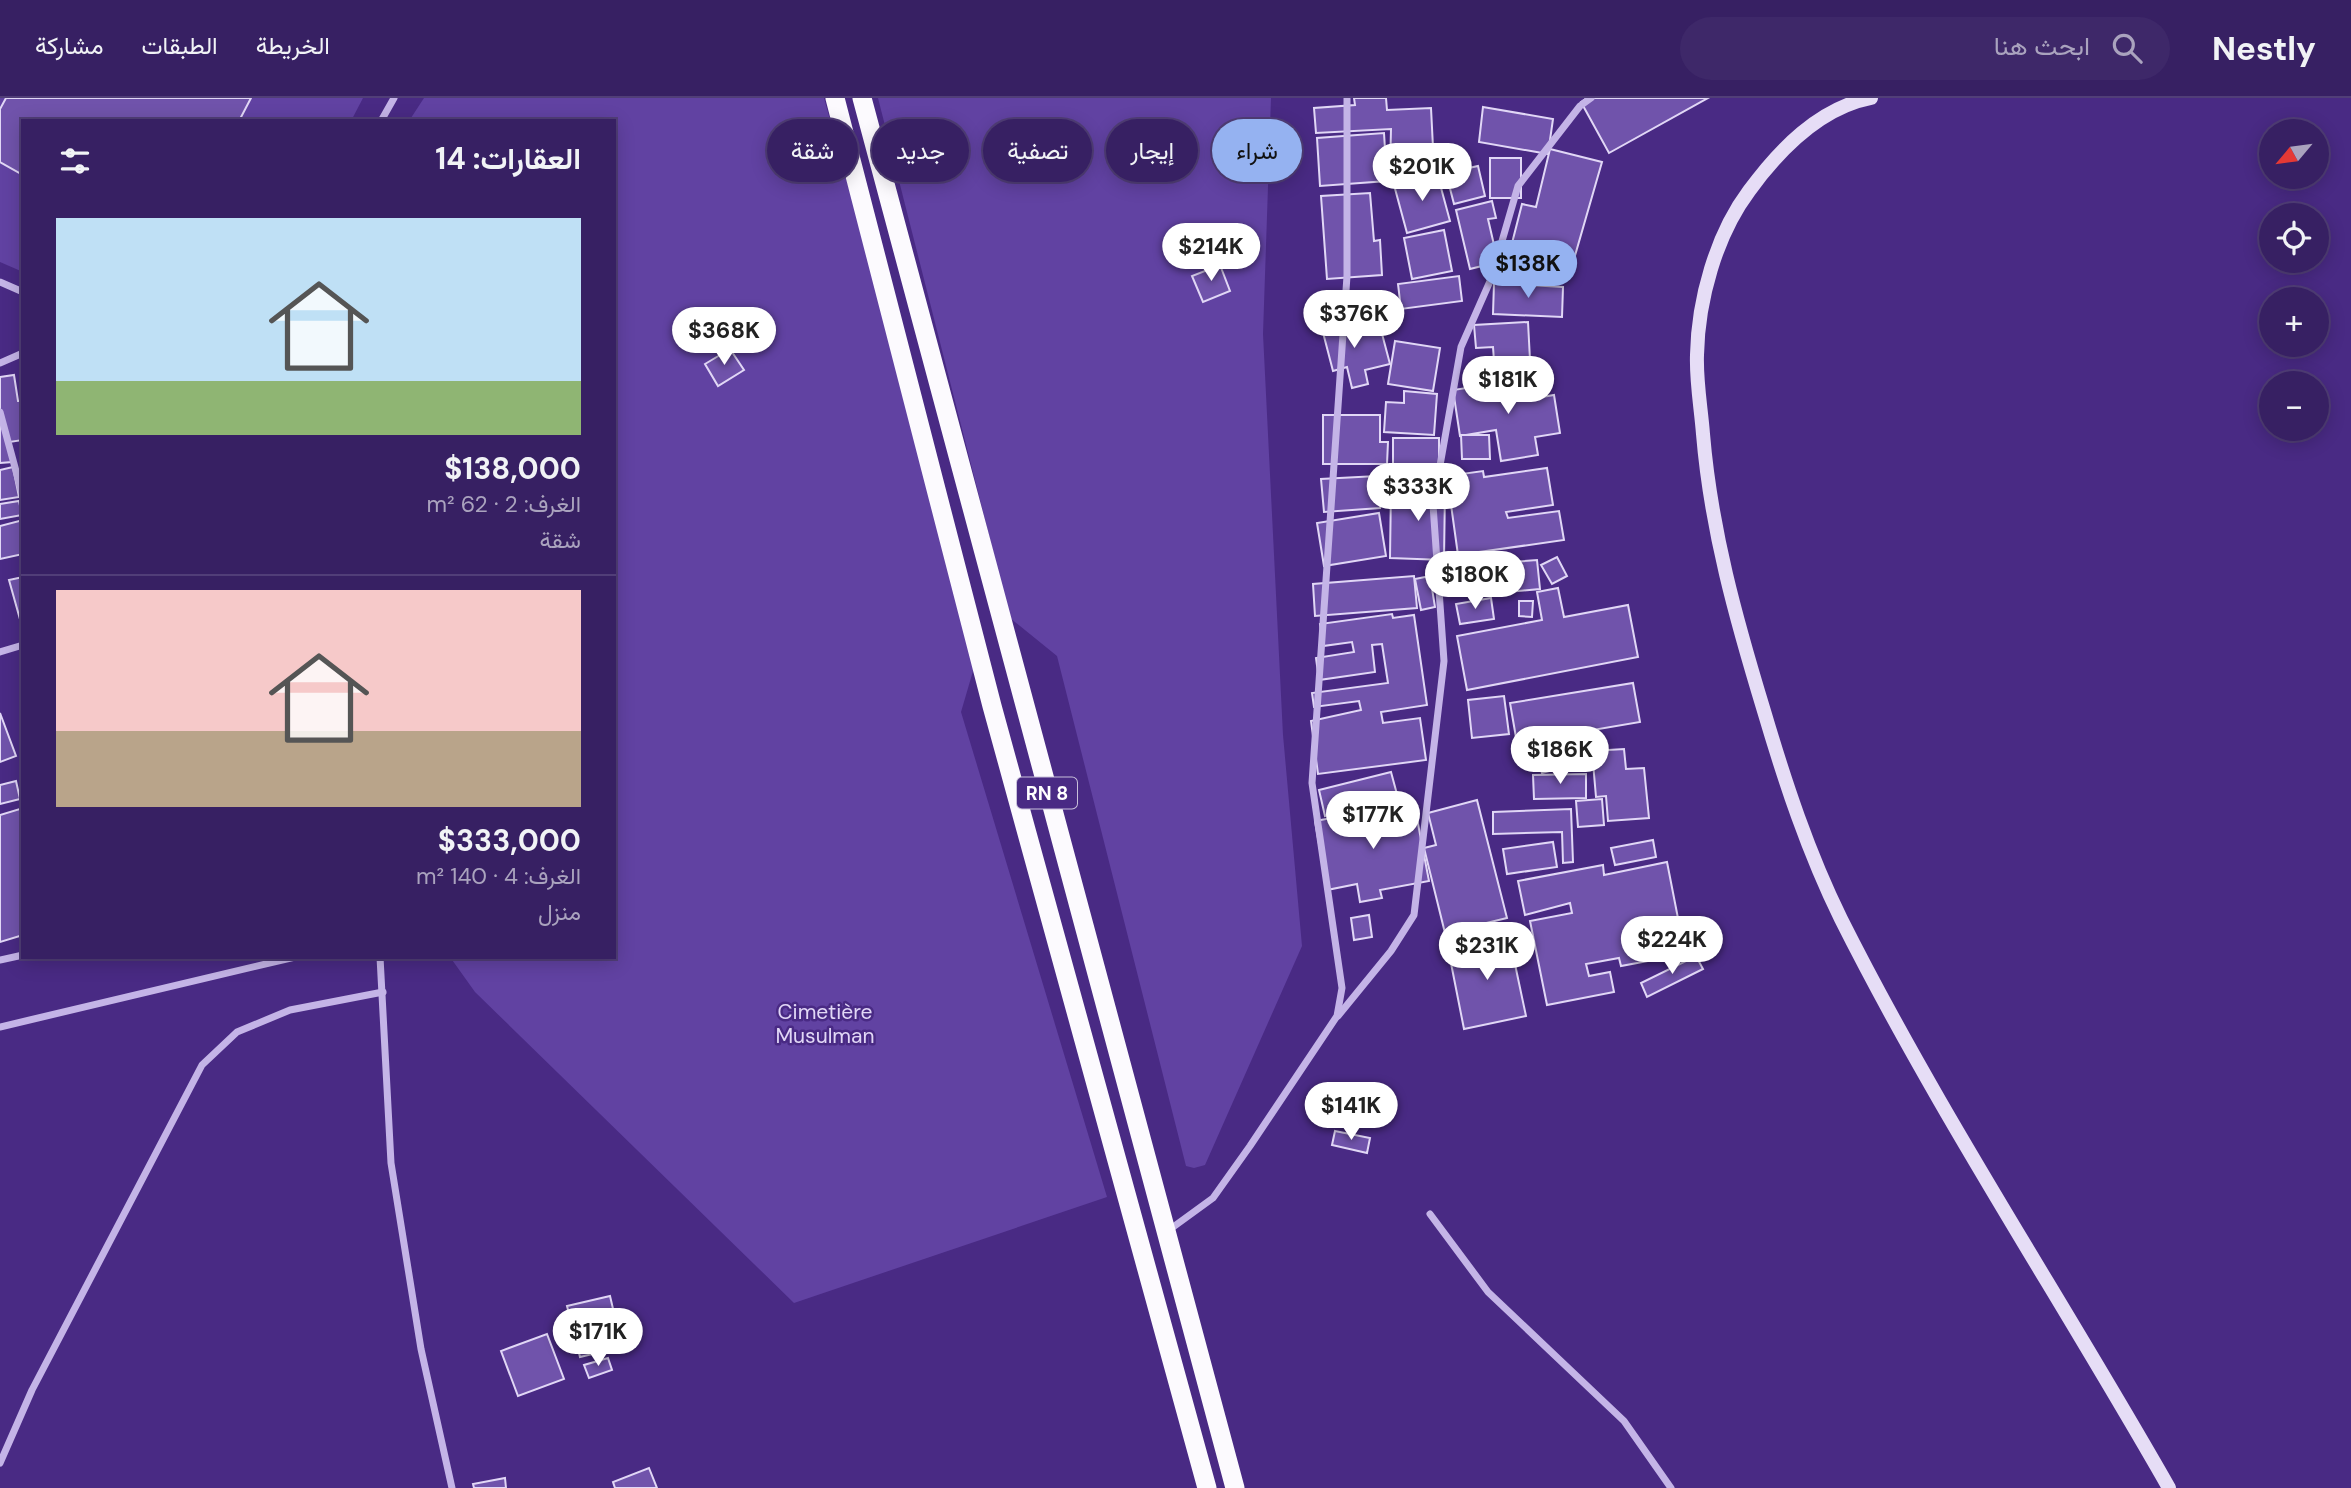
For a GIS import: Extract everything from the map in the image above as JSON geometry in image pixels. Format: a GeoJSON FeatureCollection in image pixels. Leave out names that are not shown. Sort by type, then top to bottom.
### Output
{"type":"FeatureCollection","features":[{"type":"Feature","properties":{"kind":"highway","name":"RN 8"},"geometry":{"type":"LineString","coordinates":[[835,98],[992,706],[1207,1488]]}},
{"type":"Feature","properties":{"kind":"highway","name":"RN 8"},"geometry":{"type":"LineString","coordinates":[[862,98],[1235,1488]]}},
{"type":"Feature","properties":{"kind":"main road"},"geometry":{"type":"LineString","coordinates":[[1871,98],[1857,101],[1799,132],[1734,211],[1710,267],[1696,354],[1709,499],[1732,608],[1793,807],[1840,917],[1934,1091],[2090,1350],[2169,1488]]}},
{"type":"Feature","properties":{"kind":"street"},"geometry":{"type":"LineString","coordinates":[[382,119],[394,98]]}},
{"type":"Feature","properties":{"kind":"street"},"geometry":{"type":"LineString","coordinates":[[1337,1016],[1342,988],[1312,783],[1347,276],[1347,98]]}},
{"type":"Feature","properties":{"kind":"street"},"geometry":{"type":"LineString","coordinates":[[1165,1233],[1213,1198],[1337,1016],[1391,951],[1414,915],[1444,662],[1433,505],[1461,347],[1491,279],[1518,186],[1580,106],[1591,98]]}},
{"type":"Feature","properties":{"kind":"street"},"geometry":{"type":"LineString","coordinates":[[0,282],[21,291]]}},
{"type":"Feature","properties":{"kind":"street"},"geometry":{"type":"LineString","coordinates":[[0,363],[21,354]]}},
{"type":"Feature","properties":{"kind":"street"},"geometry":{"type":"LineString","coordinates":[[0,412],[3,435],[21,491]]}},
{"type":"Feature","properties":{"kind":"street"},"geometry":{"type":"LineString","coordinates":[[0,652],[21,646]]}},
{"type":"Feature","properties":{"kind":"street"},"geometry":{"type":"LineString","coordinates":[[0,960],[21,955]]}},
{"type":"Feature","properties":{"kind":"street"},"geometry":{"type":"LineString","coordinates":[[0,1027],[287,959]]}},
{"type":"Feature","properties":{"kind":"street"},"geometry":{"type":"LineString","coordinates":[[380,959],[391,1163],[421,1349],[452,1488]]}},
{"type":"Feature","properties":{"kind":"street"},"geometry":{"type":"LineString","coordinates":[[0,1463],[32,1390],[202,1065],[237,1031],[290,1010],[383,992]]}},
{"type":"Feature","properties":{"kind":"street"},"geometry":{"type":"LineString","coordinates":[[1430,1214],[1488,1292],[1624,1421],[1671,1488]]}},
{"type":"Feature","properties":{"kind":"green space"},"geometry":{"type":"Polygon","coordinates":[[[0,98],[363,98],[352,119],[21,119],[21,271],[0,262],[0,98]]]}},
{"type":"Feature","properties":{"kind":"green space","name":"Cimetière Musulman"},"geometry":{"type":"Polygon","coordinates":[[[424,98],[824,98],[830,119],[767,119],[767,182],[847,182],[978,654],[961,712],[1107,1197],[794,1303],[475,992],[451,959],[616,959],[616,119],[410,119],[424,98]]]}},
{"type":"Feature","properties":{"kind":"green space"},"geometry":{"type":"Polygon","coordinates":[[[878,98],[1271,98],[1270,119],[1212,119],[1212,182],[1268,182],[1263,334],[1283,735],[1302,946],[1205,1165],[1194,1168],[1186,1166],[1057,656],[1010,618],[899,182],[969,182],[969,119],[883,119],[878,98]]]}},
{"type":"Feature","properties":{"kind":"building"},"geometry":{"type":"Polygon","coordinates":[[[6,98],[251,98],[240,119],[21,119],[21,174],[0,162],[0,109],[6,98]]]}},
{"type":"Feature","properties":{"kind":"building"},"geometry":{"type":"Polygon","coordinates":[[[1354,98],[1386,98],[1387,110],[1431,108],[1434,167],[1390,170],[1391,129],[1316,133],[1314,108],[1355,105],[1354,98]]]}},
{"type":"Feature","properties":{"kind":"building"},"geometry":{"type":"Polygon","coordinates":[[[1587,98],[1708,98],[1609,153],[1581,102],[1587,98]]]}},
{"type":"Feature","properties":{"kind":"building"},"geometry":{"type":"Polygon","coordinates":[[[1483,107],[1553,119],[1548,154],[1479,142],[1483,107]]]}},
{"type":"Feature","properties":{"kind":"building"},"geometry":{"type":"Polygon","coordinates":[[[1384,133],[1387,181],[1320,186],[1317,138],[1384,133]]]}},
{"type":"Feature","properties":{"kind":"building"},"geometry":{"type":"Polygon","coordinates":[[[1550,149],[1602,162],[1572,266],[1510,251],[1522,204],[1536,207],[1550,149]]]}},
{"type":"Feature","properties":{"kind":"building"},"geometry":{"type":"Polygon","coordinates":[[[1490,158],[1521,158],[1521,198],[1490,198],[1490,158]]]}},
{"type":"Feature","properties":{"kind":"building"},"geometry":{"type":"Polygon","coordinates":[[[1478,166],[1485,196],[1454,204],[1446,173],[1478,166]]]}},
{"type":"Feature","properties":{"kind":"building"},"geometry":{"type":"Polygon","coordinates":[[[1437,173],[1450,221],[1407,233],[1394,185],[1437,173]]]}},
{"type":"Feature","properties":{"kind":"building"},"geometry":{"type":"Polygon","coordinates":[[[1370,193],[1374,241],[1380,240],[1382,275],[1327,279],[1321,196],[1370,193]]]}},
{"type":"Feature","properties":{"kind":"building"},"geometry":{"type":"Polygon","coordinates":[[[1492,201],[1496,218],[1488,219],[1498,262],[1470,269],[1456,210],[1492,201]]]}},
{"type":"Feature","properties":{"kind":"building"},"geometry":{"type":"Polygon","coordinates":[[[1444,230],[1452,271],[1412,279],[1404,238],[1444,230]]]}},
{"type":"Feature","properties":{"kind":"building"},"geometry":{"type":"Polygon","coordinates":[[[1220,265],[1230,291],[1203,302],[1192,276],[1220,265]]]}},
{"type":"Feature","properties":{"kind":"building"},"geometry":{"type":"Polygon","coordinates":[[[1459,276],[1462,301],[1401,309],[1398,284],[1459,276]]]}},
{"type":"Feature","properties":{"kind":"building"},"geometry":{"type":"Polygon","coordinates":[[[1494,283],[1563,287],[1562,317],[1493,314],[1494,283]]]}},
{"type":"Feature","properties":{"kind":"building"},"geometry":{"type":"Polygon","coordinates":[[[1352,297],[1374,300],[1371,325],[1349,322],[1352,297]]]}},
{"type":"Feature","properties":{"kind":"building"},"geometry":{"type":"Polygon","coordinates":[[[1345,314],[1350,338],[1381,330],[1390,364],[1365,370],[1368,384],[1352,388],[1347,367],[1333,371],[1320,321],[1345,314]]]}},
{"type":"Feature","properties":{"kind":"building"},"geometry":{"type":"Polygon","coordinates":[[[1528,322],[1530,360],[1494,361],[1493,347],[1476,348],[1474,325],[1528,322]]]}},
{"type":"Feature","properties":{"kind":"building"},"geometry":{"type":"Polygon","coordinates":[[[1395,341],[1440,348],[1433,391],[1388,384],[1395,341]]]}},
{"type":"Feature","properties":{"kind":"building"},"geometry":{"type":"Polygon","coordinates":[[[730,349],[744,370],[718,386],[705,364],[730,349]]]}},
{"type":"Feature","properties":{"kind":"building"},"geometry":{"type":"Polygon","coordinates":[[[14,375],[18,401],[21,401],[21,440],[9,442],[12,462],[0,463],[0,377],[14,375]]]}},
{"type":"Feature","properties":{"kind":"building"},"geometry":{"type":"Polygon","coordinates":[[[1533,378],[1536,398],[1554,395],[1560,433],[1535,437],[1538,455],[1501,461],[1496,430],[1460,436],[1453,390],[1533,378]]]}},
{"type":"Feature","properties":{"kind":"building"},"geometry":{"type":"Polygon","coordinates":[[[1404,391],[1437,394],[1434,435],[1384,432],[1386,402],[1404,403],[1404,391]]]}},
{"type":"Feature","properties":{"kind":"building"},"geometry":{"type":"Polygon","coordinates":[[[1323,415],[1380,415],[1380,442],[1388,442],[1387,464],[1323,464],[1323,415]]]}},
{"type":"Feature","properties":{"kind":"building"},"geometry":{"type":"Polygon","coordinates":[[[1461,435],[1489,435],[1490,459],[1462,459],[1461,435]]]}},
{"type":"Feature","properties":{"kind":"building"},"geometry":{"type":"Polygon","coordinates":[[[1393,438],[1439,438],[1439,484],[1393,484],[1393,438]]]}},
{"type":"Feature","properties":{"kind":"building"},"geometry":{"type":"Polygon","coordinates":[[[13,467],[19,497],[0,500],[0,470],[13,467]]]}},
{"type":"Feature","properties":{"kind":"building"},"geometry":{"type":"Polygon","coordinates":[[[1547,468],[1553,505],[1506,512],[1508,518],[1559,511],[1564,540],[1458,555],[1447,476],[1483,471],[1484,477],[1547,468]]]}},
{"type":"Feature","properties":{"kind":"building"},"geometry":{"type":"Polygon","coordinates":[[[1377,476],[1380,508],[1324,512],[1321,479],[1377,476]]]}},
{"type":"Feature","properties":{"kind":"building"},"geometry":{"type":"Polygon","coordinates":[[[1391,487],[1445,488],[1444,560],[1390,558],[1391,487]]]}},
{"type":"Feature","properties":{"kind":"building"},"geometry":{"type":"Polygon","coordinates":[[[19,501],[21,515],[0,519],[0,504],[19,501]]]}},
{"type":"Feature","properties":{"kind":"building"},"geometry":{"type":"Polygon","coordinates":[[[1379,513],[1386,556],[1324,566],[1317,523],[1379,513]]]}},
{"type":"Feature","properties":{"kind":"building"},"geometry":{"type":"Polygon","coordinates":[[[21,521],[21,554],[0,559],[0,526],[21,521]]]}},
{"type":"Feature","properties":{"kind":"building"},"geometry":{"type":"Polygon","coordinates":[[[1557,557],[1567,576],[1552,584],[1541,565],[1557,557]]]}},
{"type":"Feature","properties":{"kind":"building"},"geometry":{"type":"Polygon","coordinates":[[[1537,560],[1540,589],[1467,596],[1464,566],[1537,560]]]}},
{"type":"Feature","properties":{"kind":"building"},"geometry":{"type":"Polygon","coordinates":[[[1414,576],[1417,608],[1315,616],[1313,584],[1414,576]]]}},
{"type":"Feature","properties":{"kind":"building"},"geometry":{"type":"Polygon","coordinates":[[[1430,576],[1435,607],[1421,610],[1415,579],[1430,576]]]}},
{"type":"Feature","properties":{"kind":"building"},"geometry":{"type":"Polygon","coordinates":[[[21,577],[21,623],[9,580],[21,577]]]}},
{"type":"Feature","properties":{"kind":"building"},"geometry":{"type":"Polygon","coordinates":[[[1558,588],[1564,617],[1628,605],[1638,657],[1467,690],[1457,636],[1542,620],[1537,592],[1558,588]]]}},
{"type":"Feature","properties":{"kind":"building"},"geometry":{"type":"Polygon","coordinates":[[[1491,598],[1494,619],[1460,624],[1456,604],[1491,598]]]}},
{"type":"Feature","properties":{"kind":"building"},"geometry":{"type":"Polygon","coordinates":[[[1519,601],[1533,601],[1532,617],[1519,616],[1519,601]]]}},
{"type":"Feature","properties":{"kind":"building"},"geometry":{"type":"Polygon","coordinates":[[[1392,614],[1393,618],[1414,615],[1427,705],[1381,712],[1383,723],[1420,718],[1426,760],[1318,774],[1311,721],[1361,710],[1359,701],[1314,707],[1312,693],[1388,683],[1382,644],[1372,645],[1375,672],[1319,680],[1316,658],[1354,652],[1352,642],[1323,646],[1320,624],[1392,614]]]}},
{"type":"Feature","properties":{"kind":"building"},"geometry":{"type":"Polygon","coordinates":[[[1633,683],[1640,722],[1517,743],[1510,703],[1633,683]]]}},
{"type":"Feature","properties":{"kind":"building"},"geometry":{"type":"Polygon","coordinates":[[[1504,696],[1509,734],[1472,738],[1468,700],[1504,696]]]}},
{"type":"Feature","properties":{"kind":"building"},"geometry":{"type":"Polygon","coordinates":[[[0,713],[16,756],[0,762],[0,713]]]}},
{"type":"Feature","properties":{"kind":"building"},"geometry":{"type":"Polygon","coordinates":[[[1579,733],[1587,761],[1542,773],[1534,746],[1579,733]]]}},
{"type":"Feature","properties":{"kind":"building"},"geometry":{"type":"Polygon","coordinates":[[[1624,749],[1626,769],[1644,768],[1649,818],[1608,821],[1606,796],[1596,797],[1592,751],[1624,749]]]}},
{"type":"Feature","properties":{"kind":"building"},"geometry":{"type":"Polygon","coordinates":[[[1391,772],[1398,798],[1325,816],[1319,790],[1391,772]]]}},
{"type":"Feature","properties":{"kind":"building"},"geometry":{"type":"Polygon","coordinates":[[[1586,774],[1586,798],[1534,799],[1533,775],[1586,774]]]}},
{"type":"Feature","properties":{"kind":"building"},"geometry":{"type":"Polygon","coordinates":[[[16,781],[20,799],[0,804],[0,785],[16,781]]]}},
{"type":"Feature","properties":{"kind":"building"},"geometry":{"type":"Polygon","coordinates":[[[1602,799],[1604,825],[1578,827],[1576,801],[1602,799]]]}},
{"type":"Feature","properties":{"kind":"building"},"geometry":{"type":"Polygon","coordinates":[[[1477,800],[1507,918],[1445,933],[1424,848],[1436,845],[1428,813],[1477,800]]]}},
{"type":"Feature","properties":{"kind":"building"},"geometry":{"type":"Polygon","coordinates":[[[1414,803],[1429,881],[1380,890],[1382,898],[1360,902],[1357,884],[1327,890],[1315,821],[1414,803]]]}},
{"type":"Feature","properties":{"kind":"building"},"geometry":{"type":"Polygon","coordinates":[[[21,809],[21,936],[0,942],[0,815],[21,809]]]}},
{"type":"Feature","properties":{"kind":"building"},"geometry":{"type":"Polygon","coordinates":[[[1571,809],[1573,862],[1563,863],[1562,832],[1493,834],[1493,812],[1571,809]]]}},
{"type":"Feature","properties":{"kind":"building"},"geometry":{"type":"Polygon","coordinates":[[[1653,840],[1656,857],[1615,865],[1611,848],[1653,840]]]}},
{"type":"Feature","properties":{"kind":"building"},"geometry":{"type":"Polygon","coordinates":[[[1553,842],[1557,867],[1507,874],[1503,849],[1553,842]]]}},
{"type":"Feature","properties":{"kind":"building"},"geometry":{"type":"Polygon","coordinates":[[[1667,862],[1685,954],[1621,966],[1619,958],[1586,964],[1589,976],[1610,972],[1614,992],[1547,1005],[1530,921],[1572,913],[1570,903],[1525,915],[1518,881],[1603,865],[1604,875],[1667,862]]]}},
{"type":"Feature","properties":{"kind":"building"},"geometry":{"type":"Polygon","coordinates":[[[1369,915],[1372,937],[1354,940],[1351,918],[1369,915]]]}},
{"type":"Feature","properties":{"kind":"building"},"geometry":{"type":"Polygon","coordinates":[[[1509,936],[1526,1016],[1464,1029],[1448,948],[1509,936]]]}},
{"type":"Feature","properties":{"kind":"building"},"geometry":{"type":"Polygon","coordinates":[[[1696,956],[1703,969],[1647,997],[1641,983],[1696,956]]]}},
{"type":"Feature","properties":{"kind":"building"},"geometry":{"type":"Polygon","coordinates":[[[1335,1131],[1370,1138],[1367,1153],[1332,1145],[1335,1131]]]}},
{"type":"Feature","properties":{"kind":"building"},"geometry":{"type":"Polygon","coordinates":[[[610,1296],[622,1347],[580,1357],[567,1306],[610,1296]]]}},
{"type":"Feature","properties":{"kind":"building"},"geometry":{"type":"Polygon","coordinates":[[[547,1334],[564,1379],[518,1396],[501,1351],[547,1334]]]}},
{"type":"Feature","properties":{"kind":"building"},"geometry":{"type":"Polygon","coordinates":[[[608,1358],[612,1370],[589,1378],[584,1365],[608,1358]]]}},
{"type":"Feature","properties":{"kind":"building"},"geometry":{"type":"Polygon","coordinates":[[[649,1468],[657,1488],[615,1488],[613,1482],[649,1468]]]}},
{"type":"Feature","properties":{"kind":"building"},"geometry":{"type":"Polygon","coordinates":[[[505,1478],[506,1488],[474,1488],[473,1484],[505,1478]]]}}]}
